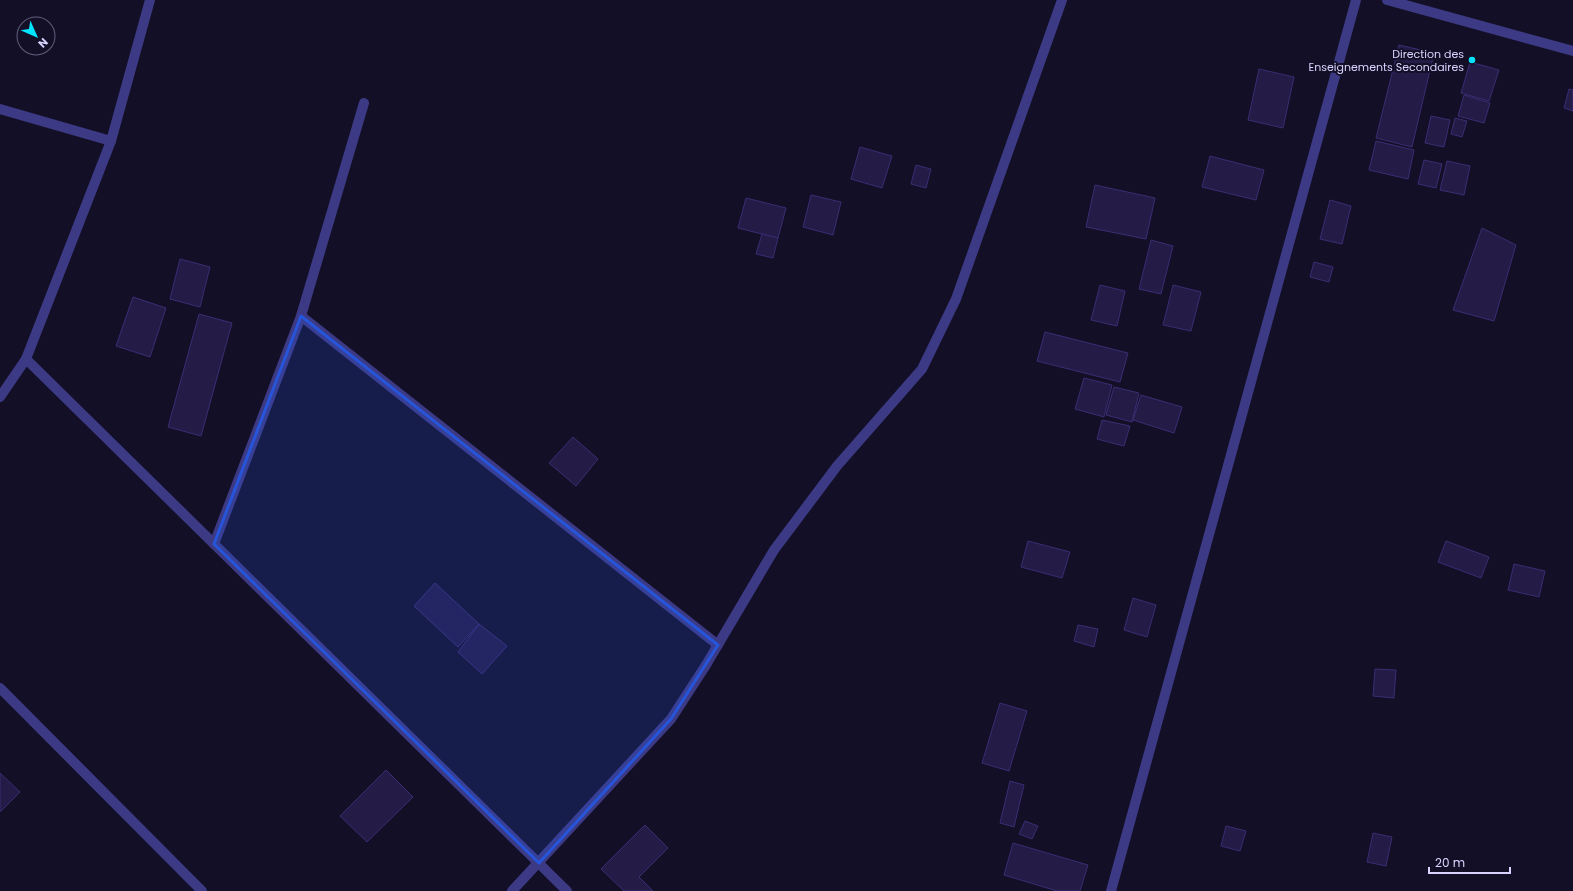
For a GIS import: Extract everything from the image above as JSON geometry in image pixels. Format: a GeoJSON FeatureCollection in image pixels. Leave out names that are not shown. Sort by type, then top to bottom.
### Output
{"type":"FeatureCollection","features":[{"type":"Feature","properties":{"kind":"street"},"geometry":{"type":"LineString","coordinates":[[0,397],[26,359],[112,141],[150,0]]}},
{"type":"Feature","properties":{"kind":"street"},"geometry":{"type":"LineString","coordinates":[[512,891],[671,719],[718,645],[774,550],[837,466],[922,369],[956,299],[1062,0]]}},
{"type":"Feature","properties":{"kind":"street"},"geometry":{"type":"LineString","coordinates":[[1111,891],[1356,0]]}},
{"type":"Feature","properties":{"kind":"street"},"geometry":{"type":"LineString","coordinates":[[1387,0],[1573,51]]}},
{"type":"Feature","properties":{"kind":"street"},"geometry":{"type":"LineString","coordinates":[[214,544],[301,316],[364,103]]}},
{"type":"Feature","properties":{"kind":"street"},"geometry":{"type":"LineString","coordinates":[[0,109],[112,141]]}},
{"type":"Feature","properties":{"kind":"street"},"geometry":{"type":"LineString","coordinates":[[301,316],[718,645]]}},
{"type":"Feature","properties":{"kind":"street"},"geometry":{"type":"LineString","coordinates":[[26,359],[567,891]]}},
{"type":"Feature","properties":{"kind":"street"},"geometry":{"type":"LineString","coordinates":[[0,688],[202,891]]}},
{"type":"Feature","properties":{"kind":"highlighted area"},"geometry":{"type":"Polygon","coordinates":[[[301,316],[718,645],[671,719],[539,863],[214,544],[301,316]]]}},
{"type":"Feature","properties":{"kind":"building"},"geometry":{"type":"Polygon","coordinates":[[[1399,45],[1434,53],[1412,147],[1376,138],[1399,45]]]}},
{"type":"Feature","properties":{"kind":"building"},"geometry":{"type":"Polygon","coordinates":[[[1470,62],[1499,70],[1489,101],[1461,93],[1470,62]]]}},
{"type":"Feature","properties":{"kind":"building"},"geometry":{"type":"Polygon","coordinates":[[[1259,69],[1294,77],[1283,128],[1248,120],[1259,69]]]}},
{"type":"Feature","properties":{"kind":"building"},"geometry":{"type":"Polygon","coordinates":[[[1569,89],[1573,90],[1573,111],[1564,108],[1569,89]]]}},
{"type":"Feature","properties":{"kind":"building"},"geometry":{"type":"Polygon","coordinates":[[[1464,95],[1490,103],[1484,123],[1458,116],[1464,95]]]}},
{"type":"Feature","properties":{"kind":"building"},"geometry":{"type":"Polygon","coordinates":[[[1431,116],[1450,120],[1444,147],[1425,143],[1431,116]]]}},
{"type":"Feature","properties":{"kind":"building"},"geometry":{"type":"Polygon","coordinates":[[[1455,118],[1467,121],[1462,137],[1451,134],[1455,118]]]}},
{"type":"Feature","properties":{"kind":"building"},"geometry":{"type":"Polygon","coordinates":[[[1376,141],[1414,150],[1408,179],[1369,170],[1376,141]]]}},
{"type":"Feature","properties":{"kind":"building"},"geometry":{"type":"Polygon","coordinates":[[[860,147],[892,156],[882,188],[851,179],[860,147]]]}},
{"type":"Feature","properties":{"kind":"building"},"geometry":{"type":"Polygon","coordinates":[[[1210,156],[1264,170],[1256,200],[1202,187],[1210,156]]]}},
{"type":"Feature","properties":{"kind":"building"},"geometry":{"type":"Polygon","coordinates":[[[1424,160],[1442,164],[1436,188],[1418,184],[1424,160]]]}},
{"type":"Feature","properties":{"kind":"building"},"geometry":{"type":"Polygon","coordinates":[[[1447,161],[1470,166],[1464,195],[1440,190],[1447,161]]]}},
{"type":"Feature","properties":{"kind":"building"},"geometry":{"type":"Polygon","coordinates":[[[916,165],[931,169],[926,188],[911,184],[916,165]]]}},
{"type":"Feature","properties":{"kind":"building"},"geometry":{"type":"Polygon","coordinates":[[[1095,185],[1155,198],[1146,239],[1086,227],[1095,185]]]}},
{"type":"Feature","properties":{"kind":"building"},"geometry":{"type":"Polygon","coordinates":[[[811,195],[841,202],[833,235],[803,227],[811,195]]]}},
{"type":"Feature","properties":{"kind":"building"},"geometry":{"type":"Polygon","coordinates":[[[746,198],[786,208],[778,238],[738,228],[746,198]]]}},
{"type":"Feature","properties":{"kind":"building"},"geometry":{"type":"Polygon","coordinates":[[[1330,200],[1351,206],[1342,244],[1320,239],[1330,200]]]}},
{"type":"Feature","properties":{"kind":"building"},"geometry":{"type":"Polygon","coordinates":[[[1482,228],[1516,245],[1494,321],[1453,310],[1482,228]]]}},
{"type":"Feature","properties":{"kind":"building"},"geometry":{"type":"Polygon","coordinates":[[[762,234],[778,238],[773,258],[756,254],[762,234]]]}},
{"type":"Feature","properties":{"kind":"building"},"geometry":{"type":"Polygon","coordinates":[[[1151,240],[1173,246],[1161,294],[1139,289],[1151,240]]]}},
{"type":"Feature","properties":{"kind":"building"},"geometry":{"type":"Polygon","coordinates":[[[180,259],[210,267],[200,307],[170,299],[180,259]]]}},
{"type":"Feature","properties":{"kind":"building"},"geometry":{"type":"Polygon","coordinates":[[[1314,262],[1333,267],[1329,282],[1310,277],[1314,262]]]}},
{"type":"Feature","properties":{"kind":"building"},"geometry":{"type":"Polygon","coordinates":[[[1100,285],[1125,291],[1117,326],[1091,320],[1100,285]]]}},
{"type":"Feature","properties":{"kind":"building"},"geometry":{"type":"Polygon","coordinates":[[[1173,285],[1201,292],[1191,331],[1163,325],[1173,285]]]}},
{"type":"Feature","properties":{"kind":"building"},"geometry":{"type":"Polygon","coordinates":[[[133,297],[166,308],[150,357],[116,346],[133,297]]]}},
{"type":"Feature","properties":{"kind":"building"},"geometry":{"type":"Polygon","coordinates":[[[199,314],[232,323],[201,436],[168,427],[199,314]]]}},
{"type":"Feature","properties":{"kind":"building"},"geometry":{"type":"Polygon","coordinates":[[[1045,332],[1128,353],[1120,382],[1037,361],[1045,332]]]}},
{"type":"Feature","properties":{"kind":"building"},"geometry":{"type":"Polygon","coordinates":[[[1084,378],[1112,385],[1104,417],[1075,409],[1084,378]]]}},
{"type":"Feature","properties":{"kind":"building"},"geometry":{"type":"Polygon","coordinates":[[[1114,387],[1139,393],[1132,422],[1106,415],[1114,387]]]}},
{"type":"Feature","properties":{"kind":"building"},"geometry":{"type":"Polygon","coordinates":[[[1141,395],[1182,407],[1174,433],[1133,420],[1141,395]]]}},
{"type":"Feature","properties":{"kind":"building"},"geometry":{"type":"Polygon","coordinates":[[[1102,420],[1130,426],[1124,446],[1097,439],[1102,420]]]}},
{"type":"Feature","properties":{"kind":"building"},"geometry":{"type":"Polygon","coordinates":[[[573,437],[598,459],[576,486],[549,463],[573,437]]]}},
{"type":"Feature","properties":{"kind":"building"},"geometry":{"type":"Polygon","coordinates":[[[1028,541],[1070,552],[1062,578],[1021,567],[1028,541]]]}},
{"type":"Feature","properties":{"kind":"building"},"geometry":{"type":"Polygon","coordinates":[[[1446,541],[1489,557],[1481,578],[1438,562],[1446,541]]]}},
{"type":"Feature","properties":{"kind":"building"},"geometry":{"type":"Polygon","coordinates":[[[1514,564],[1545,571],[1539,597],[1508,590],[1514,564]]]}},
{"type":"Feature","properties":{"kind":"building"},"geometry":{"type":"Polygon","coordinates":[[[435,583],[479,624],[458,647],[414,606],[435,583]]]}},
{"type":"Feature","properties":{"kind":"building"},"geometry":{"type":"Polygon","coordinates":[[[1133,598],[1156,605],[1147,637],[1124,630],[1133,598]]]}},
{"type":"Feature","properties":{"kind":"building"},"geometry":{"type":"Polygon","coordinates":[[[479,624],[507,646],[482,674],[458,652],[479,624]]]}},
{"type":"Feature","properties":{"kind":"building"},"geometry":{"type":"Polygon","coordinates":[[[1078,625],[1098,629],[1094,647],[1074,641],[1078,625]]]}},
{"type":"Feature","properties":{"kind":"building"},"geometry":{"type":"Polygon","coordinates":[[[1375,669],[1396,670],[1394,698],[1373,696],[1375,669]]]}},
{"type":"Feature","properties":{"kind":"building"},"geometry":{"type":"Polygon","coordinates":[[[1000,703],[1027,711],[1009,771],[982,763],[1000,703]]]}},
{"type":"Feature","properties":{"kind":"building"},"geometry":{"type":"Polygon","coordinates":[[[386,770],[413,797],[367,842],[340,816],[386,770]]]}},
{"type":"Feature","properties":{"kind":"building"},"geometry":{"type":"Polygon","coordinates":[[[0,773],[20,792],[0,812],[0,773]]]}},
{"type":"Feature","properties":{"kind":"building"},"geometry":{"type":"Polygon","coordinates":[[[1010,781],[1024,785],[1014,827],[1000,823],[1010,781]]]}},
{"type":"Feature","properties":{"kind":"building"},"geometry":{"type":"Polygon","coordinates":[[[1025,821],[1038,826],[1032,839],[1019,834],[1025,821]]]}},
{"type":"Feature","properties":{"kind":"building"},"geometry":{"type":"Polygon","coordinates":[[[645,825],[668,848],[639,877],[653,891],[624,891],[601,869],[645,825]]]}},
{"type":"Feature","properties":{"kind":"building"},"geometry":{"type":"Polygon","coordinates":[[[1226,826],[1246,831],[1240,851],[1221,846],[1226,826]]]}},
{"type":"Feature","properties":{"kind":"building"},"geometry":{"type":"Polygon","coordinates":[[[1373,833],[1392,837],[1386,866],[1367,862],[1373,833]]]}},
{"type":"Feature","properties":{"kind":"building"},"geometry":{"type":"Polygon","coordinates":[[[1013,843],[1088,865],[1080,891],[1057,891],[1004,875],[1013,843]]]}},
{"type":"Feature","properties":{"kind":"place","name":"Direction des Enseignements Secondaires"},"geometry":{"type":"Point","coordinates":[1472,60]}}]}
